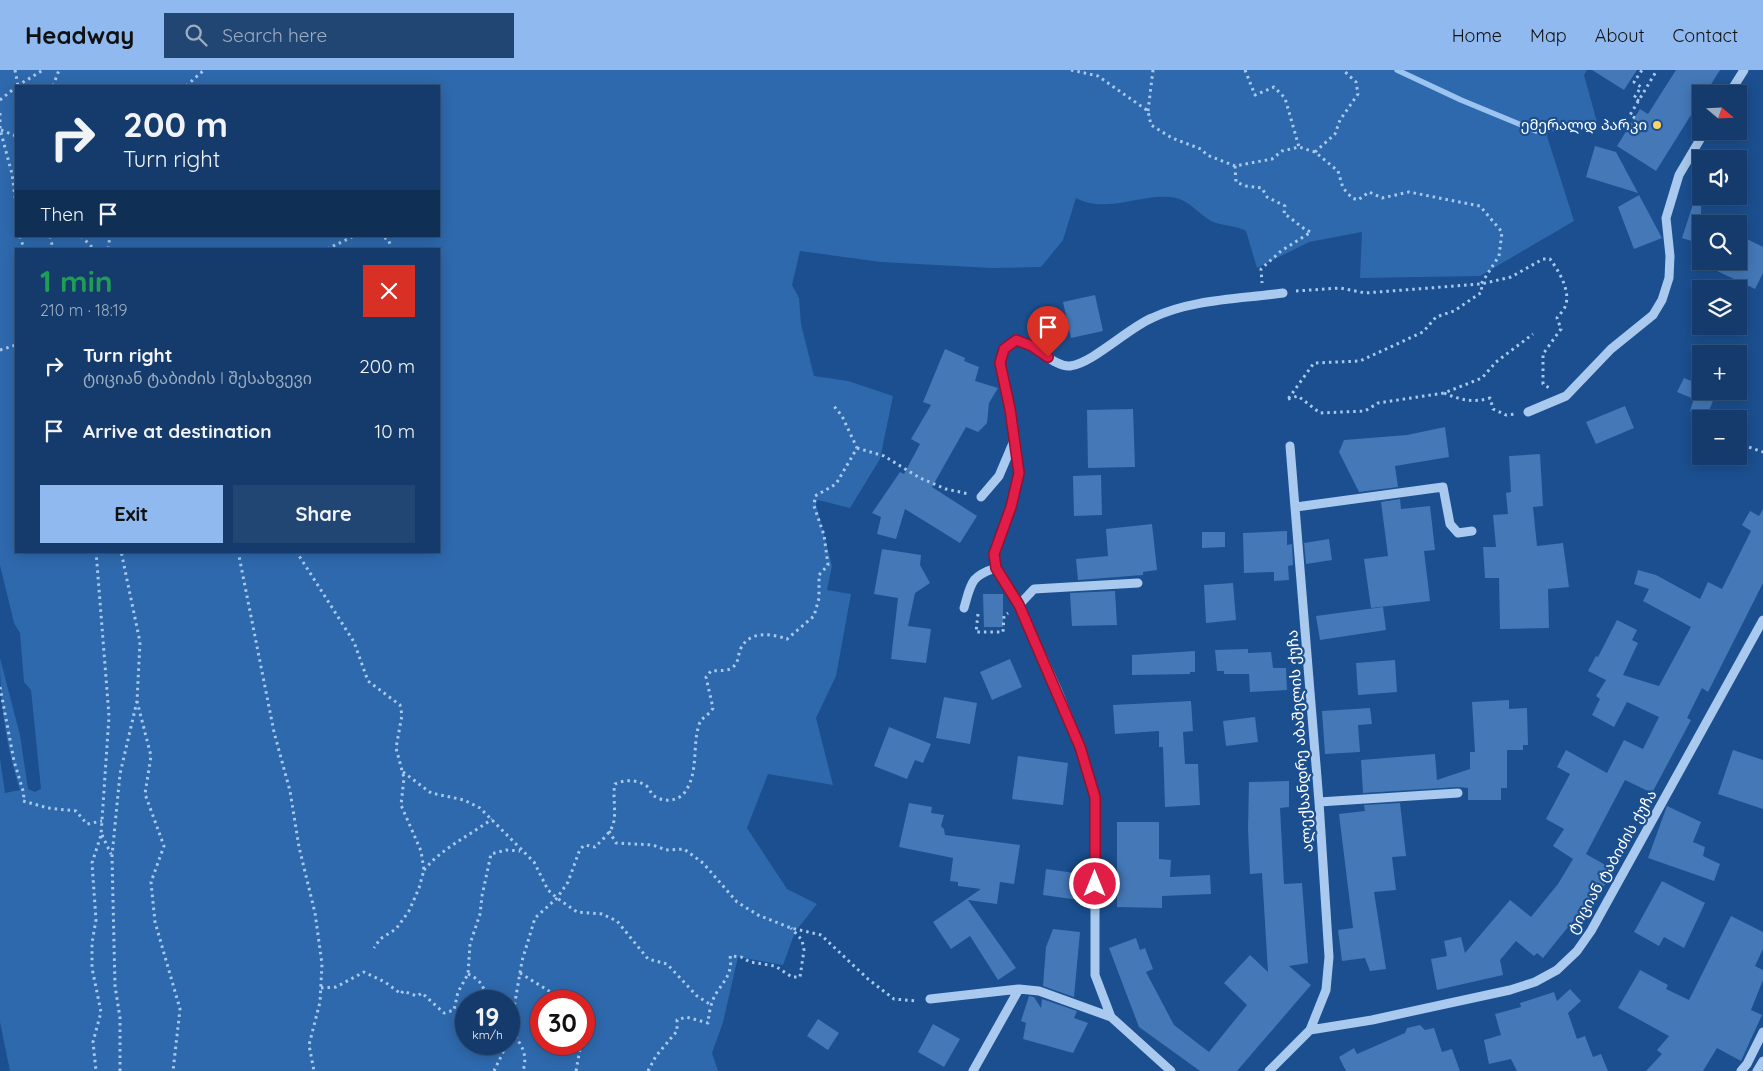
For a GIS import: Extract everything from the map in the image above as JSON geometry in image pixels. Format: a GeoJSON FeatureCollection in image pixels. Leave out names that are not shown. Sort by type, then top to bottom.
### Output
{"type":"FeatureCollection","features":[{"type":"Feature","properties":{"kind":"street"},"geometry":{"type":"LineString","coordinates":[[1735,85],[1744,70]]}},
{"type":"Feature","properties":{"kind":"street"},"geometry":{"type":"LineString","coordinates":[[1528,412],[1566,396],[1611,349],[1653,315],[1662,300],[1668,278],[1670,256],[1666,218],[1678,174],[1699,140]]}},
{"type":"Feature","properties":{"kind":"street"},"geometry":{"type":"LineString","coordinates":[[1111,1017],[1095,975],[1095,797],[1080,747],[1019,605],[996,568],[994,554],[1011,507],[1019,473],[1013,443],[1010,409],[1000,363],[1004,349],[1016,340],[1032,346],[1064,366],[1071,366],[1096,354],[1152,318],[1164,313],[1206,303],[1283,293]]}},
{"type":"Feature","properties":{"kind":"street"},"geometry":{"type":"LineString","coordinates":[[982,497],[999,476],[1013,443]]}},
{"type":"Feature","properties":{"kind":"street","name":"ალექსანდრე აბაშელის ქუჩა"},"geometry":{"type":"LineString","coordinates":[[1290,446],[1319,802],[1329,957],[1326,990],[1310,1030]]}},
{"type":"Feature","properties":{"kind":"street"},"geometry":{"type":"LineString","coordinates":[[1296,507],[1443,487],[1450,524],[1458,532],[1472,531]]}},
{"type":"Feature","properties":{"kind":"street"},"geometry":{"type":"LineString","coordinates":[[964,608],[971,582],[979,573],[996,568]]}},
{"type":"Feature","properties":{"kind":"street"},"geometry":{"type":"LineString","coordinates":[[1019,605],[1034,588],[1138,583]]}},
{"type":"Feature","properties":{"kind":"street","name":"ტიციან ტაბიძის ქუჩა"},"geometry":{"type":"LineString","coordinates":[[1310,1030],[1372,1020],[1510,990],[1535,982],[1557,970],[1577,951],[1592,931],[1763,620]]}},
{"type":"Feature","properties":{"kind":"street"},"geometry":{"type":"LineString","coordinates":[[1319,802],[1458,793]]}},
{"type":"Feature","properties":{"kind":"street"},"geometry":{"type":"LineString","coordinates":[[973,1071],[1019,989]]}},
{"type":"Feature","properties":{"kind":"street"},"geometry":{"type":"LineString","coordinates":[[930,999],[1019,989],[1039,991],[1111,1017],[1172,1071]]}},
{"type":"Feature","properties":{"kind":"street"},"geometry":{"type":"LineString","coordinates":[[1269,1071],[1310,1030]]}},
{"type":"Feature","properties":{"kind":"street"},"geometry":{"type":"LineString","coordinates":[[1741,1071],[1747,1064],[1763,1032]]}},
{"type":"Feature","properties":{"kind":"street"},"geometry":{"type":"LineString","coordinates":[[1757,1071],[1763,1061]]}},
{"type":"Feature","properties":{"kind":"path"},"geometry":{"type":"LineString","coordinates":[[16,70],[17,85]]}},
{"type":"Feature","properties":{"kind":"path"},"geometry":{"type":"LineString","coordinates":[[19,85],[43,70]]}},
{"type":"Feature","properties":{"kind":"path"},"geometry":{"type":"LineString","coordinates":[[53,85],[59,70]]}},
{"type":"Feature","properties":{"kind":"path"},"geometry":{"type":"LineString","coordinates":[[187,85],[204,70]]}},
{"type":"Feature","properties":{"kind":"path"},"geometry":{"type":"LineString","coordinates":[[1071,70],[1098,76],[1148,111]]}},
{"type":"Feature","properties":{"kind":"path"},"geometry":{"type":"LineString","coordinates":[[1153,70],[1148,111],[1150,125],[1162,133],[1201,149],[1206,155],[1235,166],[1272,160],[1282,151],[1299,147],[1315,152],[1338,171],[1343,188],[1352,198],[1358,200],[1369,192],[1382,198],[1409,192],[1480,206],[1502,232],[1499,256],[1482,284],[1482,292],[1454,311],[1436,318],[1423,332],[1360,361],[1314,363],[1288,399],[1298,396],[1320,413],[1347,412],[1365,411],[1378,403],[1444,393],[1482,378],[1496,362],[1533,334]]}},
{"type":"Feature","properties":{"kind":"path"},"geometry":{"type":"LineString","coordinates":[[1245,70],[1255,95],[1274,87],[1285,98],[1299,147]]}},
{"type":"Feature","properties":{"kind":"path"},"geometry":{"type":"LineString","coordinates":[[1315,152],[1335,134],[1340,120],[1358,94],[1356,82],[1343,70]]}},
{"type":"Feature","properties":{"kind":"path"},"geometry":{"type":"LineString","coordinates":[[1639,101],[1634,98],[1641,87],[1634,82],[1642,70]]}},
{"type":"Feature","properties":{"kind":"path"},"geometry":{"type":"LineString","coordinates":[[1635,118],[1630,115],[1658,70]]}},
{"type":"Feature","properties":{"kind":"path"},"geometry":{"type":"LineString","coordinates":[[0,100],[15,88]]}},
{"type":"Feature","properties":{"kind":"path"},"geometry":{"type":"LineString","coordinates":[[0,114],[0,130],[12,174],[15,196]]}},
{"type":"Feature","properties":{"kind":"path"},"geometry":{"type":"LineString","coordinates":[[0,130],[15,136]]}},
{"type":"Feature","properties":{"kind":"path"},"geometry":{"type":"LineString","coordinates":[[1235,166],[1236,182],[1246,186],[1262,188],[1267,197],[1285,206],[1284,214],[1294,219],[1300,228],[1311,232],[1281,251],[1261,269],[1263,277]]}},
{"type":"Feature","properties":{"kind":"path"},"geometry":{"type":"LineString","coordinates":[[12,174],[15,171]]}},
{"type":"Feature","properties":{"kind":"path"},"geometry":{"type":"LineString","coordinates":[[82,237],[93,248]]}},
{"type":"Feature","properties":{"kind":"path"},"geometry":{"type":"LineString","coordinates":[[329,248],[352,237]]}},
{"type":"Feature","properties":{"kind":"path"},"geometry":{"type":"LineString","coordinates":[[380,237],[388,240],[392,248]]}},
{"type":"Feature","properties":{"kind":"path"},"geometry":{"type":"LineString","coordinates":[[1283,293],[1332,288],[1366,293],[1482,284],[1511,277],[1543,259],[1550,259],[1559,271],[1565,288],[1566,304],[1557,318],[1561,329],[1543,354],[1543,384],[1566,396]]}},
{"type":"Feature","properties":{"kind":"path"},"geometry":{"type":"LineString","coordinates":[[0,350],[15,345]]}},
{"type":"Feature","properties":{"kind":"path"},"geometry":{"type":"LineString","coordinates":[[1444,393],[1457,399],[1478,402],[1490,398],[1493,409],[1506,415],[1528,412]]}},
{"type":"Feature","properties":{"kind":"path"},"geometry":{"type":"LineString","coordinates":[[832,405],[847,424],[857,448]]}},
{"type":"Feature","properties":{"kind":"path"},"geometry":{"type":"LineString","coordinates":[[1747,446],[1763,452]]}},
{"type":"Feature","properties":{"kind":"path"},"geometry":{"type":"LineString","coordinates":[[857,448],[884,456],[920,478],[946,489],[982,497]]}},
{"type":"Feature","properties":{"kind":"path"},"geometry":{"type":"LineString","coordinates":[[516,990],[525,946],[536,918],[557,898],[568,882],[580,849],[585,846],[595,848],[610,830],[614,817],[612,795],[615,784],[624,780],[645,785],[658,798],[675,801],[686,791],[693,772],[696,736],[700,722],[714,708],[706,677],[711,671],[729,670],[736,666],[744,643],[760,634],[772,633],[787,639],[814,616],[820,598],[819,575],[828,565],[824,535],[814,506],[815,496],[836,484],[857,448]]}},
{"type":"Feature","properties":{"kind":"path"},"geometry":{"type":"LineString","coordinates":[[96,553],[109,716],[101,835],[92,863],[96,920],[92,943],[92,968],[101,1012],[93,1042],[96,1071]]}},
{"type":"Feature","properties":{"kind":"path"},"geometry":{"type":"LineString","coordinates":[[120,1071],[120,1018],[115,986],[112,856],[120,774],[137,701],[140,642],[121,553]]}},
{"type":"Feature","properties":{"kind":"path"},"geometry":{"type":"LineString","coordinates":[[238,553],[274,732],[290,791],[299,846],[315,913],[322,964],[320,1002],[309,1045],[314,1071]]}},
{"type":"Feature","properties":{"kind":"path"},"geometry":{"type":"LineString","coordinates":[[297,553],[354,642],[368,681],[400,705],[401,728],[396,748],[404,778],[401,805],[421,851],[424,870],[420,888],[409,911],[396,929],[380,939],[374,948]]}},
{"type":"Feature","properties":{"kind":"path"},"geometry":{"type":"LineString","coordinates":[[976,632],[1003,632],[1004,616]]}},
{"type":"Feature","properties":{"kind":"path"},"geometry":{"type":"LineString","coordinates":[[0,687],[14,761],[24,794],[23,801],[48,808],[76,811],[87,824],[102,821]]}},
{"type":"Feature","properties":{"kind":"path"},"geometry":{"type":"LineString","coordinates":[[137,701],[151,756],[145,794],[164,846],[152,882],[155,922],[180,1009],[173,1071]]}},
{"type":"Feature","properties":{"kind":"path"},"geometry":{"type":"LineString","coordinates":[[402,771],[431,793],[474,804],[492,819],[521,851],[534,862],[548,890],[557,898],[577,912],[602,914],[617,921],[629,932],[638,949],[648,958],[667,964],[697,996],[712,1005]]}},
{"type":"Feature","properties":{"kind":"path"},"geometry":{"type":"LineString","coordinates":[[424,870],[435,857],[467,838],[492,819]]}},
{"type":"Feature","properties":{"kind":"path"},"geometry":{"type":"LineString","coordinates":[[610,830],[616,843],[653,845],[666,850],[684,849],[703,863],[738,902],[758,915],[791,928],[821,935],[868,979],[894,998],[914,1001],[930,999]]}},
{"type":"Feature","properties":{"kind":"path"},"geometry":{"type":"LineString","coordinates":[[101,835],[112,856]]}},
{"type":"Feature","properties":{"kind":"path"},"geometry":{"type":"LineString","coordinates":[[321,988],[336,988],[364,972],[385,982],[401,994],[403,991],[417,996],[422,993],[444,1013],[454,1010],[458,992],[468,974],[470,944],[480,914],[491,854],[506,850],[521,851]]}},
{"type":"Feature","properties":{"kind":"path"},"geometry":{"type":"LineString","coordinates":[[648,1071],[656,1056],[677,1032],[677,1020],[686,1017],[708,1023],[712,1005],[732,966],[730,956],[741,957],[750,962],[775,966],[792,977],[800,977],[804,950],[802,940],[791,928]]}},
{"type":"Feature","properties":{"kind":"path"},"geometry":{"type":"LineString","coordinates":[[520,973],[547,990]]}},
{"type":"Feature","properties":{"kind":"path"},"geometry":{"type":"LineString","coordinates":[[468,974],[478,978],[485,990]]}},
{"type":"Feature","properties":{"kind":"path"},"geometry":{"type":"LineString","coordinates":[[520,1044],[525,1051],[526,1061],[523,1071]]}},
{"type":"Feature","properties":{"kind":"path"},"geometry":{"type":"LineString","coordinates":[[494,1071],[501,1055]]}},
{"type":"Feature","properties":{"kind":"path"},"geometry":{"type":"LineString","coordinates":[[576,1071],[579,1055]]}},
{"type":"Feature","properties":{"kind":"shaded area"},"geometry":{"type":"Polygon","coordinates":[[[0,70],[1587,70],[1584,75],[1597,122],[1546,133],[1574,221],[1480,276],[1360,278],[1362,232],[1309,242],[1257,268],[1246,231],[1216,223],[1204,217],[1189,204],[1170,197],[1146,198],[1111,204],[1087,202],[1076,198],[1063,240],[1041,267],[992,268],[881,262],[800,251],[792,285],[799,298],[801,324],[814,376],[848,381],[893,396],[880,459],[850,508],[818,500],[816,504],[832,566],[827,590],[851,594],[836,676],[816,718],[833,785],[768,774],[747,828],[787,889],[817,904],[795,932],[783,965],[738,957],[723,1022],[712,1053],[718,1071],[10,1071],[0,1022],[0,759],[5,793],[20,790],[5,725],[1,692],[0,658],[20,735],[28,789],[35,792],[41,789],[31,690],[24,682],[20,633],[14,623],[0,565],[0,70]]]}},
{"type":"Feature","properties":{"kind":"building"},"geometry":{"type":"Polygon","coordinates":[[[1592,70],[1637,70],[1624,90],[1592,70]]]}},
{"type":"Feature","properties":{"kind":"building","name":"ემერალდ პარკი"},"geometry":{"type":"Polygon","coordinates":[[[1676,70],[1720,70],[1711,85],[1692,85],[1692,113],[1656,171],[1617,146],[1640,109],[1648,114],[1676,70]]]}},
{"type":"Feature","properties":{"kind":"building"},"geometry":{"type":"Polygon","coordinates":[[[1595,146],[1616,152],[1638,193],[1586,177],[1595,146]]]}},
{"type":"Feature","properties":{"kind":"building"},"geometry":{"type":"Polygon","coordinates":[[[1639,195],[1662,238],[1634,249],[1618,207],[1639,195]]]}},
{"type":"Feature","properties":{"kind":"building"},"geometry":{"type":"Polygon","coordinates":[[[1693,205],[1701,205],[1701,215],[1692,215],[1692,241],[1682,238],[1693,205]]]}},
{"type":"Feature","properties":{"kind":"building"},"geometry":{"type":"Polygon","coordinates":[[[1747,239],[1763,247],[1763,273],[1755,289],[1747,285],[1747,280],[1736,280],[1715,270],[1747,270],[1747,239]]]}},
{"type":"Feature","properties":{"kind":"building"},"geometry":{"type":"Polygon","coordinates":[[[1095,295],[1103,331],[1071,338],[1063,302],[1095,295]]]}},
{"type":"Feature","properties":{"kind":"building"},"geometry":{"type":"Polygon","coordinates":[[[945,349],[965,358],[964,361],[979,367],[975,381],[998,388],[989,403],[987,423],[978,432],[966,427],[932,487],[977,516],[960,543],[905,509],[896,539],[877,534],[881,517],[872,513],[900,472],[904,474],[920,444],[911,439],[931,405],[923,402],[945,349]]]}},
{"type":"Feature","properties":{"kind":"building"},"geometry":{"type":"Polygon","coordinates":[[[1684,378],[1692,381],[1692,398],[1677,392],[1684,378]]]}},
{"type":"Feature","properties":{"kind":"building"},"geometry":{"type":"Polygon","coordinates":[[[1694,400],[1713,400],[1709,410],[1690,411],[1694,400]]]}},
{"type":"Feature","properties":{"kind":"building"},"geometry":{"type":"Polygon","coordinates":[[[1625,406],[1634,428],[1596,444],[1586,422],[1625,406]]]}},
{"type":"Feature","properties":{"kind":"building"},"geometry":{"type":"Polygon","coordinates":[[[1133,409],[1135,467],[1088,468],[1087,410],[1133,409]]]}},
{"type":"Feature","properties":{"kind":"building"},"geometry":{"type":"Polygon","coordinates":[[[1445,427],[1449,457],[1395,466],[1398,487],[1359,492],[1339,452],[1344,440],[1407,435],[1445,427]]]}},
{"type":"Feature","properties":{"kind":"building"},"geometry":{"type":"Polygon","coordinates":[[[1540,454],[1543,506],[1533,507],[1537,546],[1563,543],[1569,587],[1548,589],[1549,628],[1500,629],[1499,578],[1485,578],[1483,547],[1496,547],[1493,515],[1508,514],[1506,493],[1511,492],[1509,456],[1540,454]]]}},
{"type":"Feature","properties":{"kind":"building"},"geometry":{"type":"Polygon","coordinates":[[[1101,475],[1102,515],[1074,516],[1073,476],[1101,475]]]}},
{"type":"Feature","properties":{"kind":"building"},"geometry":{"type":"Polygon","coordinates":[[[1400,499],[1401,509],[1430,506],[1435,550],[1424,551],[1430,601],[1371,608],[1364,559],[1388,556],[1381,502],[1400,499]]]}},
{"type":"Feature","properties":{"kind":"building"},"geometry":{"type":"Polygon","coordinates":[[[1763,509],[1763,583],[1708,692],[1702,688],[1687,718],[1691,720],[1652,793],[1625,780],[1586,854],[1614,870],[1590,909],[1585,906],[1543,958],[1537,953],[1534,956],[1516,941],[1500,960],[1503,975],[1437,990],[1431,959],[1447,956],[1444,941],[1461,937],[1465,953],[1510,900],[1531,917],[1558,884],[1573,859],[1553,846],[1564,829],[1546,819],[1570,774],[1557,767],[1566,750],[1607,773],[1624,740],[1643,749],[1659,717],[1627,702],[1614,727],[1592,715],[1600,699],[1596,696],[1606,680],[1588,671],[1596,656],[1598,657],[1617,620],[1637,630],[1632,640],[1638,643],[1623,675],[1659,686],[1691,627],[1643,601],[1649,589],[1634,584],[1638,570],[1656,575],[1700,599],[1708,582],[1722,589],[1751,531],[1742,525],[1750,511],[1759,516],[1763,509]]]}},
{"type":"Feature","properties":{"kind":"building"},"geometry":{"type":"Polygon","coordinates":[[[1152,524],[1157,570],[1143,572],[1143,575],[1078,580],[1076,559],[1108,556],[1106,529],[1152,524]]]}},
{"type":"Feature","properties":{"kind":"building"},"geometry":{"type":"Polygon","coordinates":[[[1287,531],[1287,545],[1292,544],[1293,565],[1288,566],[1289,580],[1274,581],[1274,572],[1244,573],[1243,533],[1287,531]]]}},
{"type":"Feature","properties":{"kind":"building"},"geometry":{"type":"Polygon","coordinates":[[[1202,532],[1225,532],[1225,547],[1202,548],[1202,532]]]}},
{"type":"Feature","properties":{"kind":"building"},"geometry":{"type":"Polygon","coordinates":[[[1329,539],[1332,560],[1306,564],[1304,543],[1329,539]]]}},
{"type":"Feature","properties":{"kind":"building"},"geometry":{"type":"Polygon","coordinates":[[[882,549],[921,555],[920,565],[930,583],[915,593],[908,626],[931,629],[926,663],[891,659],[898,598],[874,594],[882,549]]]}},
{"type":"Feature","properties":{"kind":"building"},"geometry":{"type":"Polygon","coordinates":[[[1233,583],[1236,620],[1206,623],[1204,585],[1233,583]]]}},
{"type":"Feature","properties":{"kind":"building"},"geometry":{"type":"Polygon","coordinates":[[[1115,591],[1117,625],[1072,626],[1070,593],[1115,591]]]}},
{"type":"Feature","properties":{"kind":"building"},"geometry":{"type":"Polygon","coordinates":[[[983,594],[1003,594],[1003,627],[984,627],[983,594]]]}},
{"type":"Feature","properties":{"kind":"building"},"geometry":{"type":"Polygon","coordinates":[[[1383,607],[1386,630],[1320,640],[1316,616],[1383,607]]]}},
{"type":"Feature","properties":{"kind":"building"},"geometry":{"type":"Polygon","coordinates":[[[1248,649],[1248,653],[1271,652],[1273,668],[1286,668],[1287,690],[1250,692],[1249,674],[1224,674],[1224,671],[1217,671],[1215,650],[1248,649]]]}},
{"type":"Feature","properties":{"kind":"building"},"geometry":{"type":"Polygon","coordinates":[[[1195,651],[1195,672],[1190,672],[1190,674],[1132,675],[1132,655],[1195,651]]]}},
{"type":"Feature","properties":{"kind":"building"},"geometry":{"type":"Polygon","coordinates":[[[1010,659],[1022,687],[992,700],[980,672],[1010,659]]]}},
{"type":"Feature","properties":{"kind":"building"},"geometry":{"type":"Polygon","coordinates":[[[1395,660],[1397,692],[1358,695],[1356,663],[1395,660]]]}},
{"type":"Feature","properties":{"kind":"building"},"geometry":{"type":"Polygon","coordinates":[[[944,697],[977,703],[970,744],[936,738],[944,697]]]}},
{"type":"Feature","properties":{"kind":"building"},"geometry":{"type":"Polygon","coordinates":[[[1509,700],[1509,709],[1527,708],[1528,745],[1523,745],[1523,750],[1507,750],[1507,788],[1501,788],[1501,800],[1468,800],[1468,788],[1458,787],[1363,793],[1361,760],[1435,754],[1437,780],[1470,769],[1470,752],[1475,752],[1472,702],[1509,700]]]}},
{"type":"Feature","properties":{"kind":"building"},"geometry":{"type":"Polygon","coordinates":[[[1191,701],[1193,731],[1183,732],[1185,764],[1198,764],[1200,805],[1165,807],[1163,747],[1159,747],[1159,731],[1115,734],[1113,705],[1191,701]]]}},
{"type":"Feature","properties":{"kind":"building"},"geometry":{"type":"Polygon","coordinates":[[[1370,708],[1372,724],[1358,725],[1360,752],[1325,754],[1322,711],[1370,708]]]}},
{"type":"Feature","properties":{"kind":"building"},"geometry":{"type":"Polygon","coordinates":[[[1255,717],[1258,742],[1226,746],[1223,721],[1255,717]]]}},
{"type":"Feature","properties":{"kind":"building"},"geometry":{"type":"Polygon","coordinates":[[[889,727],[931,744],[923,763],[915,760],[907,779],[874,766],[889,727]]]}},
{"type":"Feature","properties":{"kind":"building"},"geometry":{"type":"Polygon","coordinates":[[[1733,750],[1763,760],[1763,809],[1718,794],[1733,750]]]}},
{"type":"Feature","properties":{"kind":"building"},"geometry":{"type":"Polygon","coordinates":[[[1018,756],[1068,763],[1063,805],[1012,799],[1018,756]]]}},
{"type":"Feature","properties":{"kind":"building"},"geometry":{"type":"Polygon","coordinates":[[[1289,781],[1289,807],[1280,808],[1284,884],[1302,883],[1308,963],[1289,966],[1311,985],[1237,1071],[1200,1071],[1139,1027],[1109,948],[1136,938],[1140,950],[1145,948],[1153,969],[1146,972],[1174,1025],[1209,1052],[1247,1005],[1224,983],[1250,955],[1268,972],[1262,873],[1250,874],[1248,829],[1249,782],[1289,781]]]}},
{"type":"Feature","properties":{"kind":"building"},"geometry":{"type":"Polygon","coordinates":[[[909,803],[932,807],[931,813],[944,815],[941,826],[944,829],[945,835],[1020,845],[1014,884],[1000,882],[997,904],[968,900],[1016,968],[998,980],[970,936],[951,949],[933,922],[981,889],[958,886],[958,882],[950,881],[953,858],[899,847],[909,803]]]}},
{"type":"Feature","properties":{"kind":"building"},"geometry":{"type":"Polygon","coordinates":[[[1400,803],[1406,856],[1392,857],[1396,890],[1374,892],[1386,969],[1370,971],[1365,958],[1342,961],[1338,930],[1353,928],[1339,814],[1365,811],[1364,805],[1400,803]]]}},
{"type":"Feature","properties":{"kind":"building"},"geometry":{"type":"Polygon","coordinates":[[[1667,806],[1701,822],[1693,842],[1705,847],[1703,856],[1720,864],[1714,881],[1648,858],[1667,806]]]}},
{"type":"Feature","properties":{"kind":"building"},"geometry":{"type":"Polygon","coordinates":[[[1117,822],[1159,822],[1159,859],[1171,860],[1170,877],[1210,875],[1211,894],[1162,896],[1162,908],[1117,907],[1117,822]]]}},
{"type":"Feature","properties":{"kind":"building"},"geometry":{"type":"Polygon","coordinates":[[[1046,869],[1082,874],[1079,900],[1043,895],[1046,869]]]}},
{"type":"Feature","properties":{"kind":"building"},"geometry":{"type":"Polygon","coordinates":[[[1662,881],[1705,903],[1684,948],[1664,937],[1659,946],[1634,932],[1662,881]]]}},
{"type":"Feature","properties":{"kind":"building"},"geometry":{"type":"Polygon","coordinates":[[[1731,916],[1763,932],[1763,949],[1755,966],[1763,970],[1763,980],[1751,1010],[1762,1015],[1741,1061],[1717,1048],[1703,1071],[1646,1071],[1662,1054],[1657,1050],[1669,1036],[1618,1008],[1640,970],[1668,985],[1666,989],[1689,1000],[1731,916]]]}},
{"type":"Feature","properties":{"kind":"building"},"geometry":{"type":"Polygon","coordinates":[[[1053,929],[1080,932],[1074,997],[1043,986],[1046,947],[1053,929]]]}},
{"type":"Feature","properties":{"kind":"building"},"geometry":{"type":"Polygon","coordinates":[[[1570,989],[1581,1001],[1568,1013],[1577,1039],[1585,1036],[1593,1057],[1601,1054],[1608,1071],[1517,1071],[1511,1059],[1489,1064],[1484,1040],[1501,1035],[1495,1014],[1521,1007],[1520,1003],[1554,992],[1557,1001],[1570,989]]]}},
{"type":"Feature","properties":{"kind":"building"},"geometry":{"type":"Polygon","coordinates":[[[1029,996],[1034,997],[1041,1008],[1042,999],[1077,1011],[1074,1018],[1088,1023],[1073,1053],[1023,1039],[1026,1023],[1021,1021],[1029,996]]]}},
{"type":"Feature","properties":{"kind":"building"},"geometry":{"type":"Polygon","coordinates":[[[818,1019],[839,1033],[828,1050],[807,1036],[818,1019]]]}},
{"type":"Feature","properties":{"kind":"building"},"geometry":{"type":"Polygon","coordinates":[[[933,1024],[960,1039],[944,1067],[918,1052],[933,1024]]]}},
{"type":"Feature","properties":{"kind":"building"},"geometry":{"type":"Polygon","coordinates":[[[1420,1025],[1425,1030],[1434,1028],[1442,1052],[1452,1049],[1460,1071],[1346,1071],[1339,1057],[1354,1048],[1357,1054],[1405,1033],[1407,1028],[1420,1025]]]}},
{"type":"Feature","properties":{"kind":"waterway"},"geometry":{"type":"LineString","coordinates":[[1397,70],[1461,100],[1536,131]]}},
{"type":"Feature","properties":{"kind":"place","name":"ემერალდ პარკი"},"geometry":{"type":"Point","coordinates":[1657,125]}},
{"type":"Feature","properties":{"kind":"route"},"geometry":{"type":"LineString","coordinates":[[1048,357],[1032,346],[1016,340],[1004,349],[1000,363],[1010,409],[1013,443],[1019,473],[1011,507],[994,554],[996,568],[1004,584],[1019,605],[1057,689],[1080,747],[1095,797],[1095,884]]}}]}
